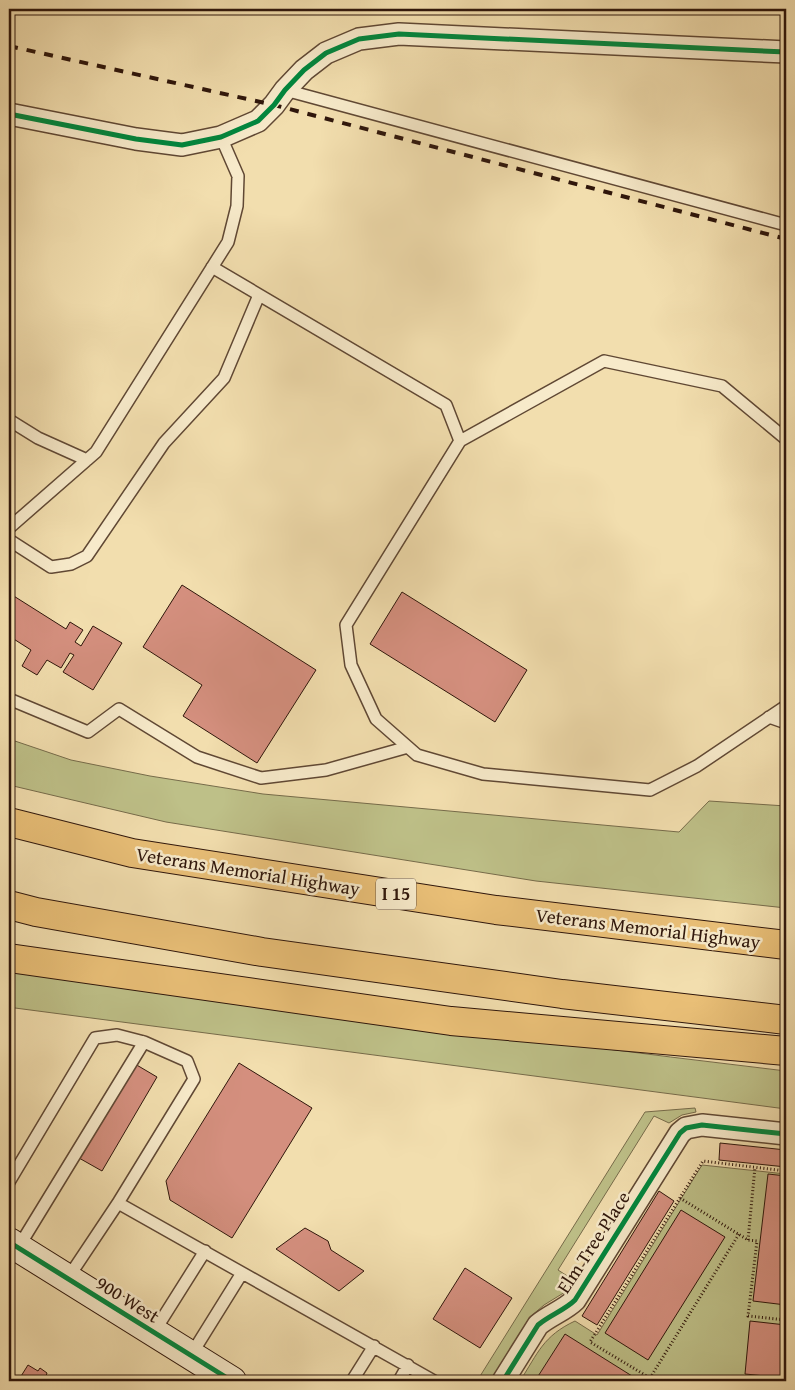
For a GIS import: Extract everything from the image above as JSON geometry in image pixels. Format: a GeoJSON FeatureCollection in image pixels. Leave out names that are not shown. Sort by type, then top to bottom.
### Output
{"type":"FeatureCollection","features":[{"type":"Feature","properties":{"kind":"highway","name":"Veterans Memorial Highway"},"geometry":{"type":"LineString","coordinates":[[9,822],[132,853],[496,910],[786,945]]}},
{"type":"Feature","properties":{"kind":"highway"},"geometry":{"type":"LineString","coordinates":[[9,905],[45,914],[262,952],[562,994],[786,1020]]}},
{"type":"Feature","properties":{"kind":"highway"},"geometry":{"type":"LineString","coordinates":[[9,958],[451,1021],[786,1051]]}},
{"type":"Feature","properties":{"kind":"main road","name":"900 West"},"geometry":{"type":"LineString","coordinates":[[13,1245],[232,1381]]}},
{"type":"Feature","properties":{"kind":"street"},"geometry":{"type":"LineString","coordinates":[[9,114],[136,139],[182,145],[221,137],[258,121],[304,70],[326,52],[359,39],[399,34],[786,52]]}},
{"type":"Feature","properties":{"kind":"street","name":"Elm Tree Place"},"geometry":{"type":"LineString","coordinates":[[503,1381],[538,1325],[576,1300],[680,1133],[686,1128],[702,1125],[786,1134]]}},
{"type":"Feature","properties":{"kind":"lane"},"geometry":{"type":"LineString","coordinates":[[285,90],[786,225]]}},
{"type":"Feature","properties":{"kind":"lane"},"geometry":{"type":"LineString","coordinates":[[9,528],[96,452],[228,242],[237,206],[238,176],[221,137]]}},
{"type":"Feature","properties":{"kind":"lane"},"geometry":{"type":"LineString","coordinates":[[212,268],[446,405],[460,441]]}},
{"type":"Feature","properties":{"kind":"lane"},"geometry":{"type":"LineString","coordinates":[[9,540],[51,567],[71,564],[86,556],[164,443],[224,378],[259,295]]}},
{"type":"Feature","properties":{"kind":"lane"},"geometry":{"type":"LineString","coordinates":[[786,439],[722,386],[604,361],[460,441],[346,625],[351,665],[376,719],[418,755],[483,774],[650,790],[697,766],[786,706]]}},
{"type":"Feature","properties":{"kind":"lane"},"geometry":{"type":"LineString","coordinates":[[9,420],[38,438],[87,460]]}},
{"type":"Feature","properties":{"kind":"lane"},"geometry":{"type":"LineString","coordinates":[[9,699],[88,732],[119,709],[197,757],[261,778],[326,770],[408,747]]}},
{"type":"Feature","properties":{"kind":"lane"},"geometry":{"type":"LineString","coordinates":[[769,717],[786,723]]}},
{"type":"Feature","properties":{"kind":"lane"},"geometry":{"type":"LineString","coordinates":[[9,1182],[95,1038],[117,1035],[144,1042],[187,1061],[194,1079],[118,1203],[68,1278]]}},
{"type":"Feature","properties":{"kind":"lane"},"geometry":{"type":"LineString","coordinates":[[13,1245],[144,1042]]}},
{"type":"Feature","properties":{"kind":"lane"},"geometry":{"type":"LineString","coordinates":[[118,1203],[434,1381]]}},
{"type":"Feature","properties":{"kind":"lane"},"geometry":{"type":"LineString","coordinates":[[154,1332],[205,1252]]}},
{"type":"Feature","properties":{"kind":"lane"},"geometry":{"type":"LineString","coordinates":[[191,1355],[242,1272]]}},
{"type":"Feature","properties":{"kind":"lane"},"geometry":{"type":"LineString","coordinates":[[352,1381],[374,1346]]}},
{"type":"Feature","properties":{"kind":"lane"},"geometry":{"type":"LineString","coordinates":[[399,1381],[408,1365]]}},
{"type":"Feature","properties":{"kind":"path"},"geometry":{"type":"LineString","coordinates":[[655,1381],[590,1342],[703,1161],[786,1171]]}},
{"type":"Feature","properties":{"kind":"path"},"geometry":{"type":"LineString","coordinates":[[748,1240],[755,1167]]}},
{"type":"Feature","properties":{"kind":"path"},"geometry":{"type":"LineString","coordinates":[[680,1198],[748,1240],[757,1241],[748,1316],[786,1320]]}},
{"type":"Feature","properties":{"kind":"path"},"geometry":{"type":"LineString","coordinates":[[650,1378],[739,1234]]}},
{"type":"Feature","properties":{"kind":"green space"},"geometry":{"type":"Polygon","coordinates":[[[9,739],[71,760],[150,776],[263,794],[679,832],[709,801],[786,806],[786,908],[536,881],[166,822],[9,785],[9,739]]]}},
{"type":"Feature","properties":{"kind":"green space"},"geometry":{"type":"Polygon","coordinates":[[[9,972],[786,1071],[786,1109],[15,1008],[9,1006],[9,972]]]}},
{"type":"Feature","properties":{"kind":"green space"},"geometry":{"type":"Polygon","coordinates":[[[695,1108],[696,1112],[682,1115],[669,1123],[654,1116],[558,1270],[572,1279],[573,1286],[544,1305],[530,1317],[490,1381],[477,1381],[645,1112],[695,1108]]]}},
{"type":"Feature","properties":{"kind":"green space"},"geometry":{"type":"Polygon","coordinates":[[[702,1165],[786,1174],[786,1381],[520,1381],[542,1346],[564,1327],[575,1321],[597,1335],[702,1165]]]}},
{"type":"Feature","properties":{"kind":"building"},"geometry":{"type":"Polygon","coordinates":[[[182,585],[316,670],[257,763],[183,716],[202,685],[143,647],[182,585]]]}},
{"type":"Feature","properties":{"kind":"building"},"geometry":{"type":"Polygon","coordinates":[[[402,592],[527,670],[495,722],[370,644],[402,592]]]}},
{"type":"Feature","properties":{"kind":"building"},"geometry":{"type":"Polygon","coordinates":[[[9,593],[66,629],[70,622],[83,630],[75,642],[81,646],[93,626],[122,643],[93,690],[63,672],[74,655],[70,653],[61,668],[47,660],[37,675],[22,666],[31,650],[9,636],[9,593]]]}},
{"type":"Feature","properties":{"kind":"building"},"geometry":{"type":"Polygon","coordinates":[[[239,1063],[312,1108],[232,1238],[170,1200],[166,1181],[239,1063]]]}},
{"type":"Feature","properties":{"kind":"building"},"geometry":{"type":"Polygon","coordinates":[[[135,1064],[157,1077],[102,1171],[79,1158],[135,1064]]]}},
{"type":"Feature","properties":{"kind":"building"},"geometry":{"type":"Polygon","coordinates":[[[720,1143],[786,1150],[786,1167],[719,1160],[720,1143]]]}},
{"type":"Feature","properties":{"kind":"building"},"geometry":{"type":"Polygon","coordinates":[[[768,1174],[786,1176],[786,1305],[753,1301],[768,1174]]]}},
{"type":"Feature","properties":{"kind":"building"},"geometry":{"type":"Polygon","coordinates":[[[659,1191],[674,1201],[597,1325],[582,1316],[659,1191]]]}},
{"type":"Feature","properties":{"kind":"building"},"geometry":{"type":"Polygon","coordinates":[[[681,1210],[725,1237],[648,1360],[605,1333],[681,1210]]]}},
{"type":"Feature","properties":{"kind":"building"},"geometry":{"type":"Polygon","coordinates":[[[305,1228],[328,1241],[331,1250],[364,1271],[339,1291],[276,1249],[305,1228]]]}},
{"type":"Feature","properties":{"kind":"building"},"geometry":{"type":"Polygon","coordinates":[[[465,1268],[512,1298],[480,1348],[433,1319],[465,1268]]]}},
{"type":"Feature","properties":{"kind":"building"},"geometry":{"type":"Polygon","coordinates":[[[750,1321],[786,1325],[786,1378],[745,1374],[750,1321]]]}},
{"type":"Feature","properties":{"kind":"building"},"geometry":{"type":"Polygon","coordinates":[[[565,1334],[640,1381],[535,1381],[565,1334]]]}},
{"type":"Feature","properties":{"kind":"building"},"geometry":{"type":"Polygon","coordinates":[[[28,1365],[38,1371],[40,1368],[53,1381],[18,1381],[28,1365]]]}},
{"type":"Feature","properties":{"kind":"railway"},"geometry":{"type":"LineString","coordinates":[[9,46],[274,105],[786,239]]}},
{"type":"Feature","properties":{"kind":"cycle path"},"geometry":{"type":"LineString","coordinates":[[9,114],[136,139],[182,145],[221,137],[258,121],[304,70],[326,53],[359,39],[399,34],[786,52]]}},
{"type":"Feature","properties":{"kind":"cycle path"},"geometry":{"type":"LineString","coordinates":[[503,1381],[538,1325],[575,1300],[680,1133],[686,1128],[702,1125],[786,1134]]}},
{"type":"Feature","properties":{"kind":"cycle path"},"geometry":{"type":"LineString","coordinates":[[9,1242],[232,1381]]}}]}
